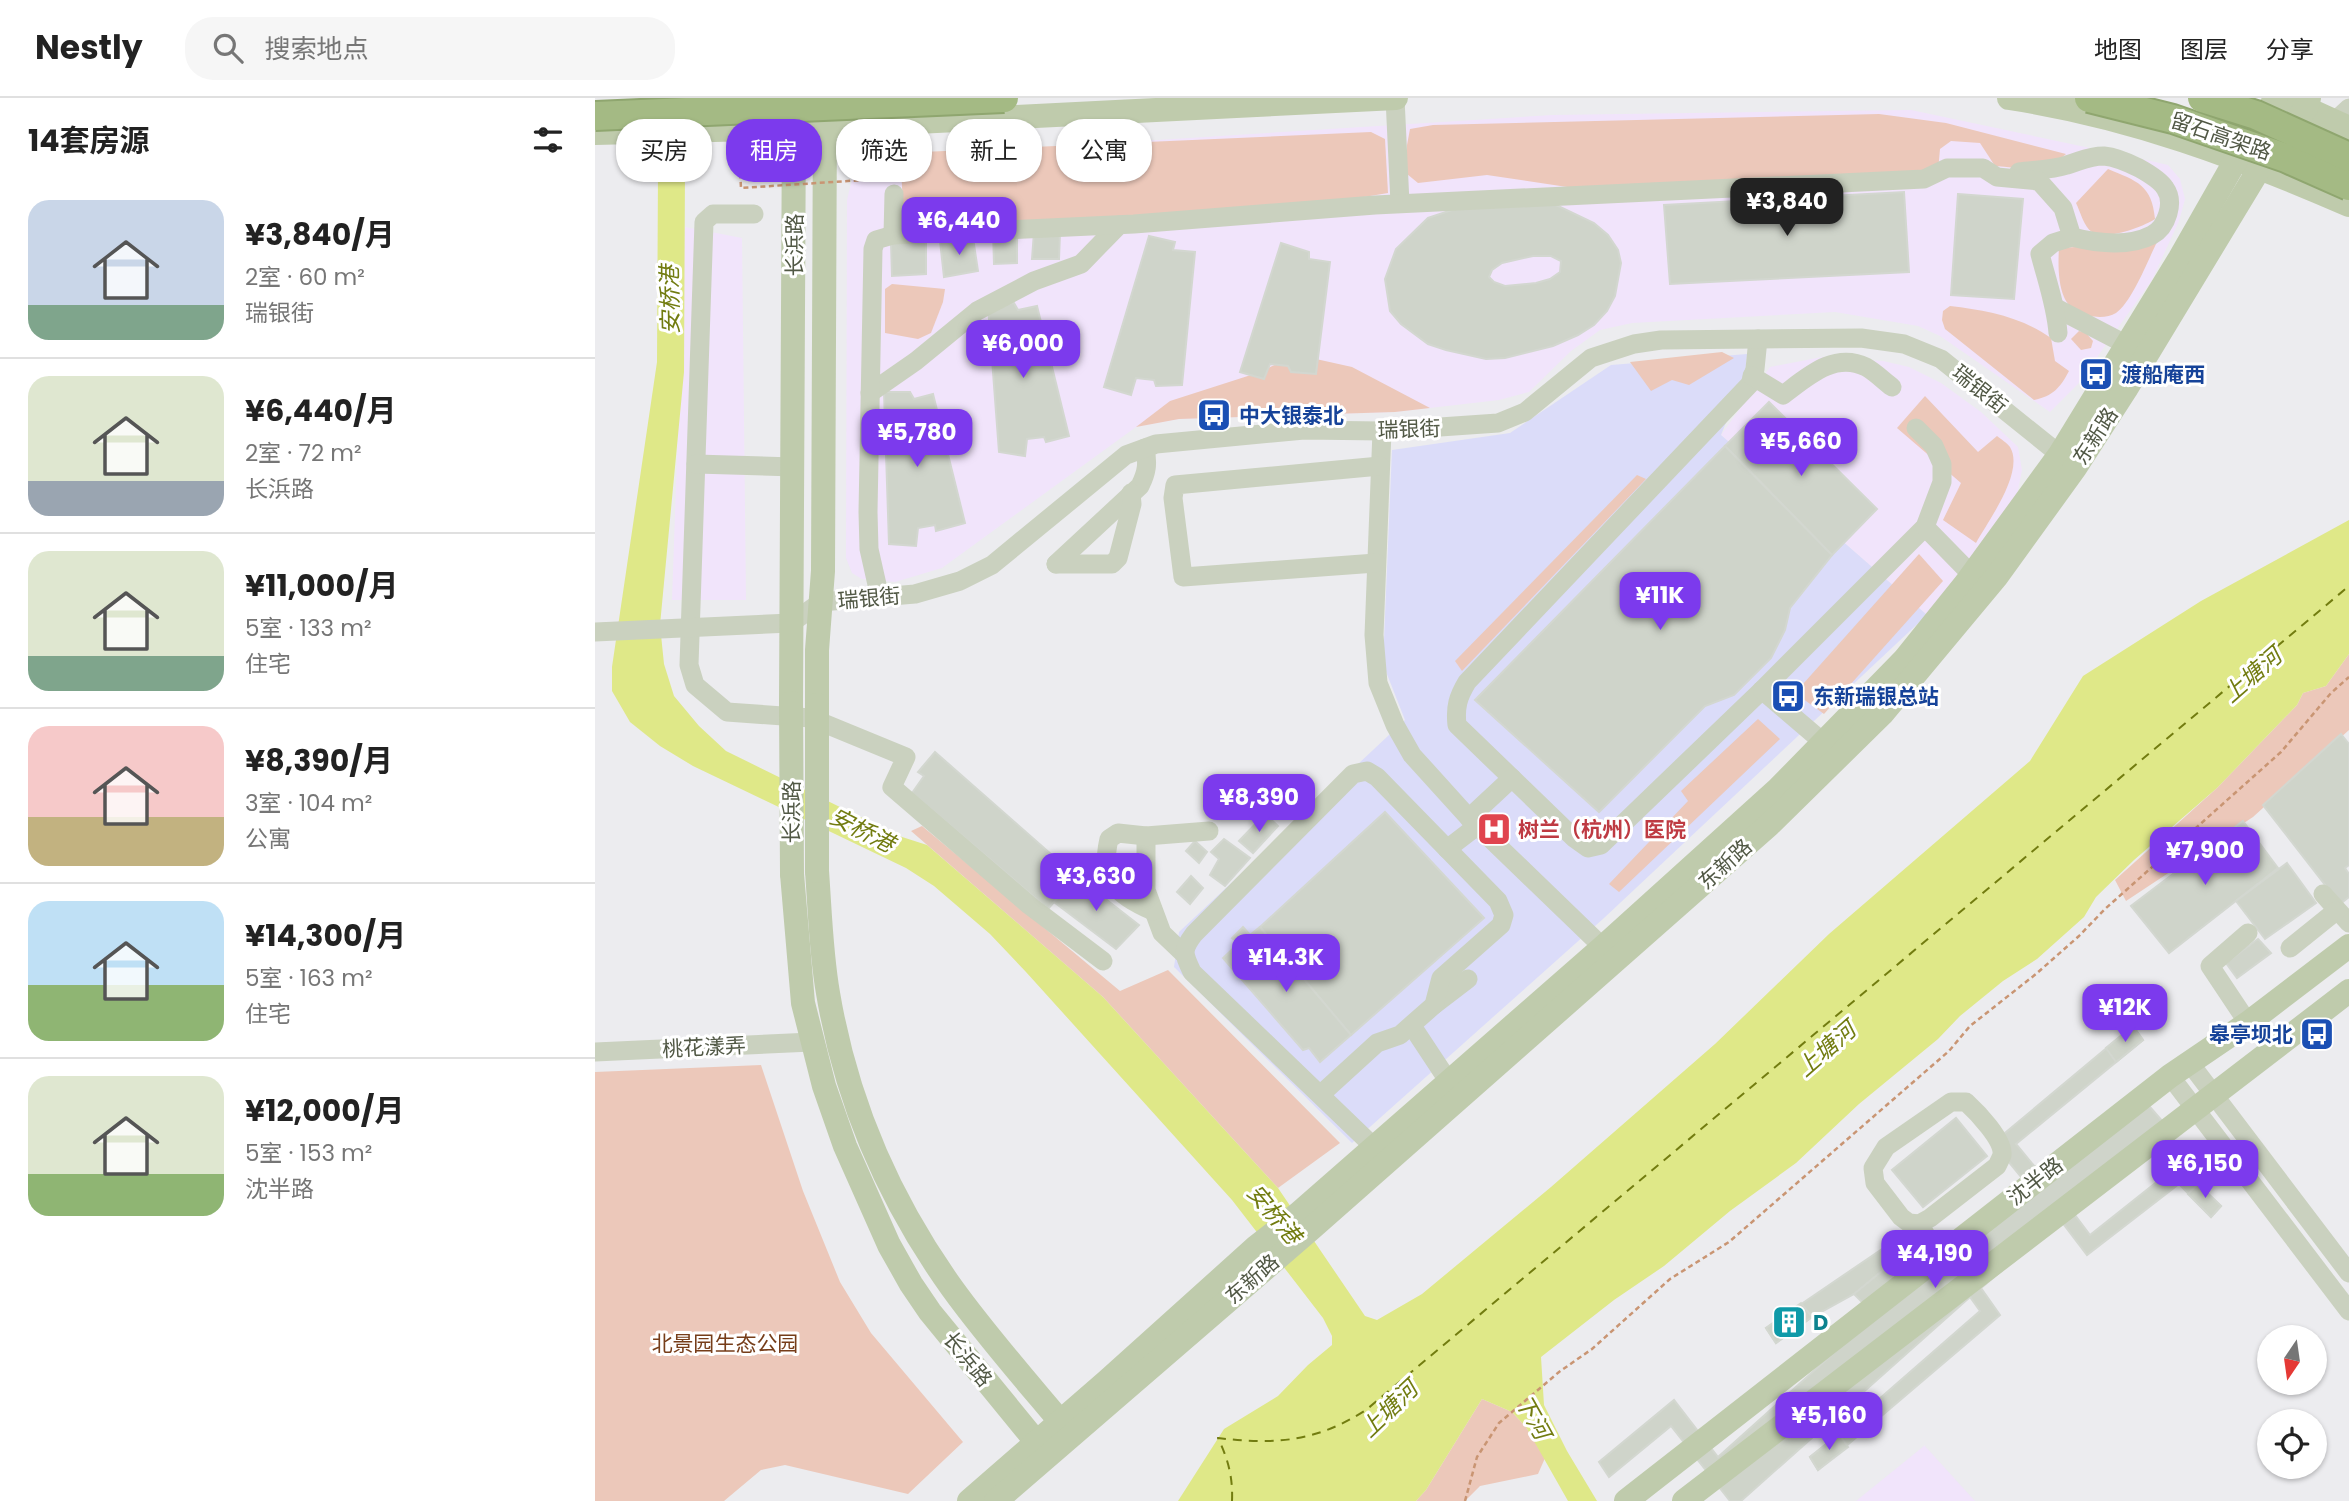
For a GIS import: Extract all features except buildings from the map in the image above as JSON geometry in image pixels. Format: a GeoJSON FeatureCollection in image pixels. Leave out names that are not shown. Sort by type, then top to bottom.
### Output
{"type":"FeatureCollection","features":[{"type":"Feature","properties":{"kind":"highway"},"geometry":{"type":"LineString","coordinates":[[595,116],[1004,98]]}},
{"type":"Feature","properties":{"kind":"highway","name":"留石高架路"},"geometry":{"type":"LineString","coordinates":[[2089,98],[2173,119],[2286,158],[2349,186]]}},
{"type":"Feature","properties":{"kind":"highway","name":"留石高架路"},"geometry":{"type":"LineString","coordinates":[[2202,98],[2256,115],[2349,157]]}},
{"type":"Feature","properties":{"kind":"main road","name":"长浜路"},"geometry":{"type":"LineString","coordinates":[[793,98],[794,119]]}},
{"type":"Feature","properties":{"kind":"main road","name":"长浜路"},"geometry":{"type":"LineString","coordinates":[[825,98],[817,871],[827,991],[845,1071],[867,1138],[905,1214],[953,1288],[1066,1429]]}},
{"type":"Feature","properties":{"kind":"main road"},"geometry":{"type":"LineString","coordinates":[[822,127],[1396,98]]}},
{"type":"Feature","properties":{"kind":"main road"},"geometry":{"type":"LineString","coordinates":[[2009,98],[2042,103],[2169,134],[2261,166],[2349,205]]}},
{"type":"Feature","properties":{"kind":"main road","name":"东新路"},"geometry":{"type":"LineString","coordinates":[[1305,1221],[1374,1147],[1449,1082],[1769,825],[1882,714],[1997,576],[2067,461],[2127,345],[2237,158],[2276,98]]}},
{"type":"Feature","properties":{"kind":"main road"},"geometry":{"type":"LineString","coordinates":[[2283,98],[2307,103],[2344,119]]}},
{"type":"Feature","properties":{"kind":"main road","name":"东新路"},"geometry":{"type":"LineString","coordinates":[[969,1501],[1042,1450],[1610,954],[1824,743],[1903,660],[2126,389],[2261,166],[2307,103]]}},
{"type":"Feature","properties":{"kind":"main road"},"geometry":{"type":"LineString","coordinates":[[595,132],[726,129]]}},
{"type":"Feature","properties":{"kind":"main road","name":"长浜路"},"geometry":{"type":"LineString","coordinates":[[795,182],[794,467],[790,623],[792,874],[803,1003],[834,1121],[889,1245],[930,1312],[1042,1450]]}},
{"type":"Feature","properties":{"kind":"main road","name":"沈半路"},"geometry":{"type":"LineString","coordinates":[[1626,1501],[2179,1069],[2248,1023],[2349,946]]}},
{"type":"Feature","properties":{"kind":"main road","name":"沈半路"},"geometry":{"type":"LineString","coordinates":[[1684,1501],[2349,991]]}},
{"type":"Feature","properties":{"kind":"main road","name":"东新路"},"geometry":{"type":"LineString","coordinates":[[996,1501],[1042,1450]]}},
{"type":"Feature","properties":{"kind":"street"},"geometry":{"type":"LineString","coordinates":[[1396,98],[1401,203]]}},
{"type":"Feature","properties":{"kind":"street"},"geometry":{"type":"LineString","coordinates":[[1997,177],[2067,165],[2083,158],[2106,156],[2148,173],[2166,189],[2170,209],[2161,228],[2151,236],[2119,243],[2093,242],[2072,237],[2053,243],[2041,254],[2056,308],[2058,333]]}},
{"type":"Feature","properties":{"kind":"street"},"geometry":{"type":"LineString","coordinates":[[880,598],[869,549],[868,512],[873,248],[876,240],[893,235],[1119,225],[1401,203],[1924,179],[1947,168],[1983,168],[1997,177],[2039,181],[2063,208],[2072,237]]}},
{"type":"Feature","properties":{"kind":"street"},"geometry":{"type":"LineString","coordinates":[[893,235],[894,194]]}},
{"type":"Feature","properties":{"kind":"street"},"geometry":{"type":"LineString","coordinates":[[754,214],[713,214],[704,222],[689,665],[695,685],[727,712],[811,718],[906,757],[892,787],[1029,905],[1103,961]]}},
{"type":"Feature","properties":{"kind":"street"},"geometry":{"type":"LineString","coordinates":[[870,393],[977,311],[1034,281],[1081,264],[1119,225]]}},
{"type":"Feature","properties":{"kind":"street"},"geometry":{"type":"LineString","coordinates":[[2056,308],[2127,345]]}},
{"type":"Feature","properties":{"kind":"street","name":"瑞银街"},"geometry":{"type":"LineString","coordinates":[[790,623],[821,602],[880,598],[927,591],[960,581],[992,565],[1126,455],[1156,444],[1304,430],[1381,431],[1498,423],[1525,411],[1591,358],[1634,344],[1661,340],[1861,338],[1884,340],[1925,351],[1941,359],[2067,461]]}},
{"type":"Feature","properties":{"kind":"street"},"geometry":{"type":"LineString","coordinates":[[1758,339],[1749,384],[1467,682],[1455,709],[1457,725],[1574,838],[1588,848],[1601,845],[1762,690],[1925,527],[1942,482],[1942,464],[1934,446],[1916,428]]}},
{"type":"Feature","properties":{"kind":"street"},"geometry":{"type":"LineString","coordinates":[[1752,376],[1783,395],[1820,368],[1854,363],[1867,368],[1892,387]]}},
{"type":"Feature","properties":{"kind":"street"},"geometry":{"type":"LineString","coordinates":[[1381,431],[1374,635],[1378,684],[1395,725],[1412,755],[1473,822],[1610,954]]}},
{"type":"Feature","properties":{"kind":"street"},"geometry":{"type":"LineString","coordinates":[[1131,494],[1140,486],[1146,474],[1145,448]]}},
{"type":"Feature","properties":{"kind":"street"},"geometry":{"type":"LineString","coordinates":[[696,464],[794,467]]}},
{"type":"Feature","properties":{"kind":"street"},"geometry":{"type":"LineString","coordinates":[[1377,564],[1183,577],[1173,498],[1175,485],[1380,466]]}},
{"type":"Feature","properties":{"kind":"street"},"geometry":{"type":"LineString","coordinates":[[1925,527],[1972,575]]}},
{"type":"Feature","properties":{"kind":"street"},"geometry":{"type":"LineString","coordinates":[[600,632],[790,623]]}},
{"type":"Feature","properties":{"kind":"street"},"geometry":{"type":"LineString","coordinates":[[1762,690],[1824,743]]}},
{"type":"Feature","properties":{"kind":"street"},"geometry":{"type":"LineString","coordinates":[[1184,954],[1186,944],[1194,934],[1353,774],[1367,771],[1377,777],[1498,901],[1504,915],[1501,925],[1441,978],[1434,1006]]}},
{"type":"Feature","properties":{"kind":"street"},"geometry":{"type":"LineString","coordinates":[[1447,849],[1512,778]]}},
{"type":"Feature","properties":{"kind":"street"},"geometry":{"type":"LineString","coordinates":[[1153,911],[1133,902],[1114,888],[1108,875],[1106,853],[1109,839],[1118,833],[1146,836],[1209,831]]}},
{"type":"Feature","properties":{"kind":"street"},"geometry":{"type":"LineString","coordinates":[[1146,836],[1146,890],[1162,933],[1184,954],[1192,972],[1374,1147]]}},
{"type":"Feature","properties":{"kind":"street"},"geometry":{"type":"LineString","coordinates":[[2290,948],[2343,917],[2323,894]]}},
{"type":"Feature","properties":{"kind":"street"},"geometry":{"type":"LineString","coordinates":[[2248,933],[2210,966],[2248,1023]]}},
{"type":"Feature","properties":{"kind":"street"},"geometry":{"type":"LineString","coordinates":[[1320,1095],[1377,1043],[1400,1035],[1468,979]]}},
{"type":"Feature","properties":{"kind":"street"},"geometry":{"type":"LineString","coordinates":[[1412,1026],[1449,1082]]}},
{"type":"Feature","properties":{"kind":"street","name":"桃花漾弄"},"geometry":{"type":"LineString","coordinates":[[595,1052],[812,1042]]}},
{"type":"Feature","properties":{"kind":"street"},"geometry":{"type":"LineString","coordinates":[[2179,1069],[2349,1311]]}},
{"type":"Feature","properties":{"kind":"street"},"geometry":{"type":"LineString","coordinates":[[1951,1102],[1966,1102],[1992,1132],[2001,1146],[2002,1156],[1997,1166],[1919,1224],[1909,1223],[1901,1216],[1875,1183],[1873,1168],[1886,1147],[1951,1102]]}},
{"type":"Feature","properties":{"kind":"street"},"geometry":{"type":"LineString","coordinates":[[2203,1102],[2349,1273]]}},
{"type":"Feature","properties":{"kind":"street"},"geometry":{"type":"LineString","coordinates":[[1919,1224],[1939,1256]]}},
{"type":"Feature","properties":{"kind":"path"},"geometry":{"type":"LineString","coordinates":[[741,182],[741,188],[836,182]]}},
{"type":"Feature","properties":{"kind":"path"},"geometry":{"type":"LineString","coordinates":[[1465,1501],[1477,1457],[1499,1423],[1559,1372],[1593,1349],[1670,1279],[1729,1242],[1949,1051],[1970,1026],[2036,974],[2281,752],[2331,693],[2349,677]]}},
{"type":"Feature","properties":{"kind":"shaded area"},"geometry":{"type":"Polygon","coordinates":[[[1911,110],[2168,165],[2180,179],[2185,199],[2179,221],[2152,280],[2078,384],[2050,412],[1940,336],[1918,326],[1835,312],[1632,323],[1600,330],[1571,351],[1529,392],[1499,400],[1395,412],[1179,419],[1136,427],[942,568],[895,582],[862,579],[852,573],[846,558],[847,200],[851,182],[932,182],[932,154],[946,153],[946,182],[1042,182],[1042,147],[1056,146],[1056,182],[1152,182],[1152,140],[1552,115],[1911,110]]]}},
{"type":"Feature","properties":{"kind":"shaded area"},"geometry":{"type":"Polygon","coordinates":[[[685,227],[742,238],[746,600],[672,600],[685,227]]]}},
{"type":"Feature","properties":{"kind":"shaded area","name":"树兰（杭州）医院"},"geometry":{"type":"Polygon","coordinates":[[[1747,354],[1745,376],[1721,435],[1927,615],[1604,918],[1352,1143],[1174,967],[1179,932],[1405,720],[1383,664],[1392,450],[1510,433],[1611,365],[1747,354]]]}},
{"type":"Feature","properties":{"kind":"shaded area"},"geometry":{"type":"Polygon","coordinates":[[[1822,357],[1883,361],[1909,367],[1941,383],[1981,412],[2018,447],[2022,470],[2017,495],[1927,615],[1721,435],[1770,367],[1822,357]]]}},
{"type":"Feature","properties":{"kind":"shaded area"},"geometry":{"type":"Polygon","coordinates":[[[1924,1446],[1975,1501],[1856,1501],[1924,1446]]]}},
{"type":"Feature","properties":{"kind":"green space"},"geometry":{"type":"Polygon","coordinates":[[[1879,114],[1946,123],[2066,154],[2058,161],[2041,168],[1995,166],[1980,143],[1951,141],[1940,149],[1938,171],[1607,193],[1487,175],[1418,183],[1407,174],[1410,129],[1433,125],[1879,114]]]}},
{"type":"Feature","properties":{"kind":"green space"},"geometry":{"type":"Polygon","coordinates":[[[1371,132],[1385,139],[1388,193],[1292,209],[917,226],[904,220],[902,182],[932,182],[932,152],[946,151],[946,182],[1042,182],[1042,147],[1056,146],[1056,182],[1152,182],[1152,142],[1371,132]]]}},
{"type":"Feature","properties":{"kind":"green space"},"geometry":{"type":"Polygon","coordinates":[[[2108,169],[2135,181],[2146,191],[2155,219],[2142,226],[2114,234],[2098,234],[2089,230],[2076,203],[2108,169]]]}},
{"type":"Feature","properties":{"kind":"green space"},"geometry":{"type":"Polygon","coordinates":[[[2157,242],[2134,290],[2116,313],[2103,317],[2087,315],[2073,308],[2064,297],[2060,279],[2059,248],[2157,242]]]}},
{"type":"Feature","properties":{"kind":"green space"},"geometry":{"type":"Polygon","coordinates":[[[892,284],[945,289],[931,333],[918,339],[885,333],[885,289],[892,284]]]}},
{"type":"Feature","properties":{"kind":"green space"},"geometry":{"type":"Polygon","coordinates":[[[1950,306],[2003,316],[2040,331],[2051,338],[2055,361],[2069,371],[2051,394],[2034,400],[1945,329],[1943,311],[1950,306]]]}},
{"type":"Feature","properties":{"kind":"green space"},"geometry":{"type":"Polygon","coordinates":[[[2079,331],[2086,333],[2093,341],[2091,348],[2081,350],[2071,339],[2079,331]]]}},
{"type":"Feature","properties":{"kind":"green space"},"geometry":{"type":"Polygon","coordinates":[[[1722,352],[1734,358],[1689,385],[1672,380],[1651,391],[1630,362],[1722,352]]]}},
{"type":"Feature","properties":{"kind":"green space"},"geometry":{"type":"Polygon","coordinates":[[[1298,355],[1352,367],[1430,408],[1395,412],[1179,419],[1136,427],[1170,401],[1254,374],[1298,355]]]}},
{"type":"Feature","properties":{"kind":"green space"},"geometry":{"type":"Polygon","coordinates":[[[1925,396],[1978,452],[1997,436],[2010,447],[2013,469],[2009,483],[1976,543],[1943,520],[1961,483],[1897,428],[1925,396]]]}},
{"type":"Feature","properties":{"kind":"green space"},"geometry":{"type":"Polygon","coordinates":[[[1637,475],[1646,479],[1462,671],[1455,661],[1637,475]]]}},
{"type":"Feature","properties":{"kind":"green space"},"geometry":{"type":"Polygon","coordinates":[[[1919,554],[1943,581],[1824,714],[1795,693],[1919,554]]]}},
{"type":"Feature","properties":{"kind":"green space"},"geometry":{"type":"Polygon","coordinates":[[[2349,654],[2349,730],[2253,817],[2126,901],[2115,880],[2217,788],[2297,705],[2303,693],[2326,686],[2349,654]]]}},
{"type":"Feature","properties":{"kind":"green space"},"geometry":{"type":"Polygon","coordinates":[[[1758,719],[1780,739],[1619,892],[1609,884],[1688,801],[1681,791],[1758,719]]]}},
{"type":"Feature","properties":{"kind":"green space"},"geometry":{"type":"Polygon","coordinates":[[[922,826],[1120,991],[1168,970],[1340,1143],[1278,1188],[1103,997],[911,831],[922,826]]]}},
{"type":"Feature","properties":{"kind":"green space","name":"北景园生态公园"},"geometry":{"type":"Polygon","coordinates":[[[761,1065],[803,1191],[840,1282],[871,1333],[963,1442],[908,1494],[785,1465],[761,1470],[724,1501],[595,1501],[595,1072],[761,1065]]]}},
{"type":"Feature","properties":{"kind":"green space"},"geometry":{"type":"Polygon","coordinates":[[[1482,1399],[1512,1412],[1526,1427],[1545,1458],[1538,1474],[1480,1486],[1465,1501],[1416,1501],[1426,1490],[1482,1399]]]}},
{"type":"Feature","properties":{"kind":"water"},"geometry":{"type":"Polygon","coordinates":[[[658,182],[685,182],[684,372],[660,625],[664,664],[674,696],[699,726],[726,751],[899,836],[927,845],[1103,997],[1278,1188],[1365,1316],[1377,1320],[1422,1294],[1551,1187],[1715,1044],[1829,934],[2030,761],[2083,676],[2201,601],[2349,520],[2349,654],[2326,686],[2303,693],[2297,705],[2217,788],[2134,860],[2096,897],[2084,917],[2037,959],[2003,981],[1960,1016],[1938,1039],[1859,1104],[1796,1163],[1541,1357],[1544,1405],[1597,1501],[1568,1501],[1526,1427],[1512,1412],[1482,1399],[1426,1490],[1416,1501],[1178,1501],[1224,1429],[1278,1396],[1332,1345],[1332,1336],[1323,1318],[1232,1200],[990,934],[934,886],[906,868],[693,766],[660,746],[630,722],[612,691],[612,667],[657,362],[658,182]]]}},
{"type":"Feature","properties":{"kind":"ferry route"},"geometry":{"type":"LineString","coordinates":[[1232,1501],[1229,1468],[1218,1438],[1258,1441],[1295,1439],[1330,1429],[1366,1410],[2349,586]]}},
{"type":"Feature","properties":{"kind":"place","name":"渡船庵西"},"geometry":{"type":"Point","coordinates":[2096,374]}},
{"type":"Feature","properties":{"kind":"place","name":"中大银泰北"},"geometry":{"type":"Point","coordinates":[1214,415]}},
{"type":"Feature","properties":{"kind":"place","name":"东新瑞银总站"},"geometry":{"type":"Point","coordinates":[1788,696]}},
{"type":"Feature","properties":{"kind":"place","name":"树兰（杭州）医院"},"geometry":{"type":"Point","coordinates":[1494,829]}},
{"type":"Feature","properties":{"kind":"place","name":"皋亭坝北"},"geometry":{"type":"Point","coordinates":[2317,1034]}},
{"type":"Feature","properties":{"kind":"place","name":"D"},"geometry":{"type":"Point","coordinates":[1789,1322]}},
{"type":"Feature","properties":{"kind":"water label","name":"安桥港"},"geometry":{"type":"Point","coordinates":[670,300]}},
{"type":"Feature","properties":{"kind":"water label","name":"上塘河"},"geometry":{"type":"Point","coordinates":[2252,675]}},
{"type":"Feature","properties":{"kind":"water label","name":"安桥港"},"geometry":{"type":"Point","coordinates":[862,830]}},
{"type":"Feature","properties":{"kind":"water label","name":"上塘河"},"geometry":{"type":"Point","coordinates":[1826,1049]}},
{"type":"Feature","properties":{"kind":"water label","name":"安桥港"},"geometry":{"type":"Point","coordinates":[1274,1214]}},
{"type":"Feature","properties":{"kind":"water label","name":"上塘河"},"geometry":{"type":"Point","coordinates":[1389,1409]}},
{"type":"Feature","properties":{"kind":"water label","name":"下河"},"geometry":{"type":"Point","coordinates":[1533,1417]}}]}
